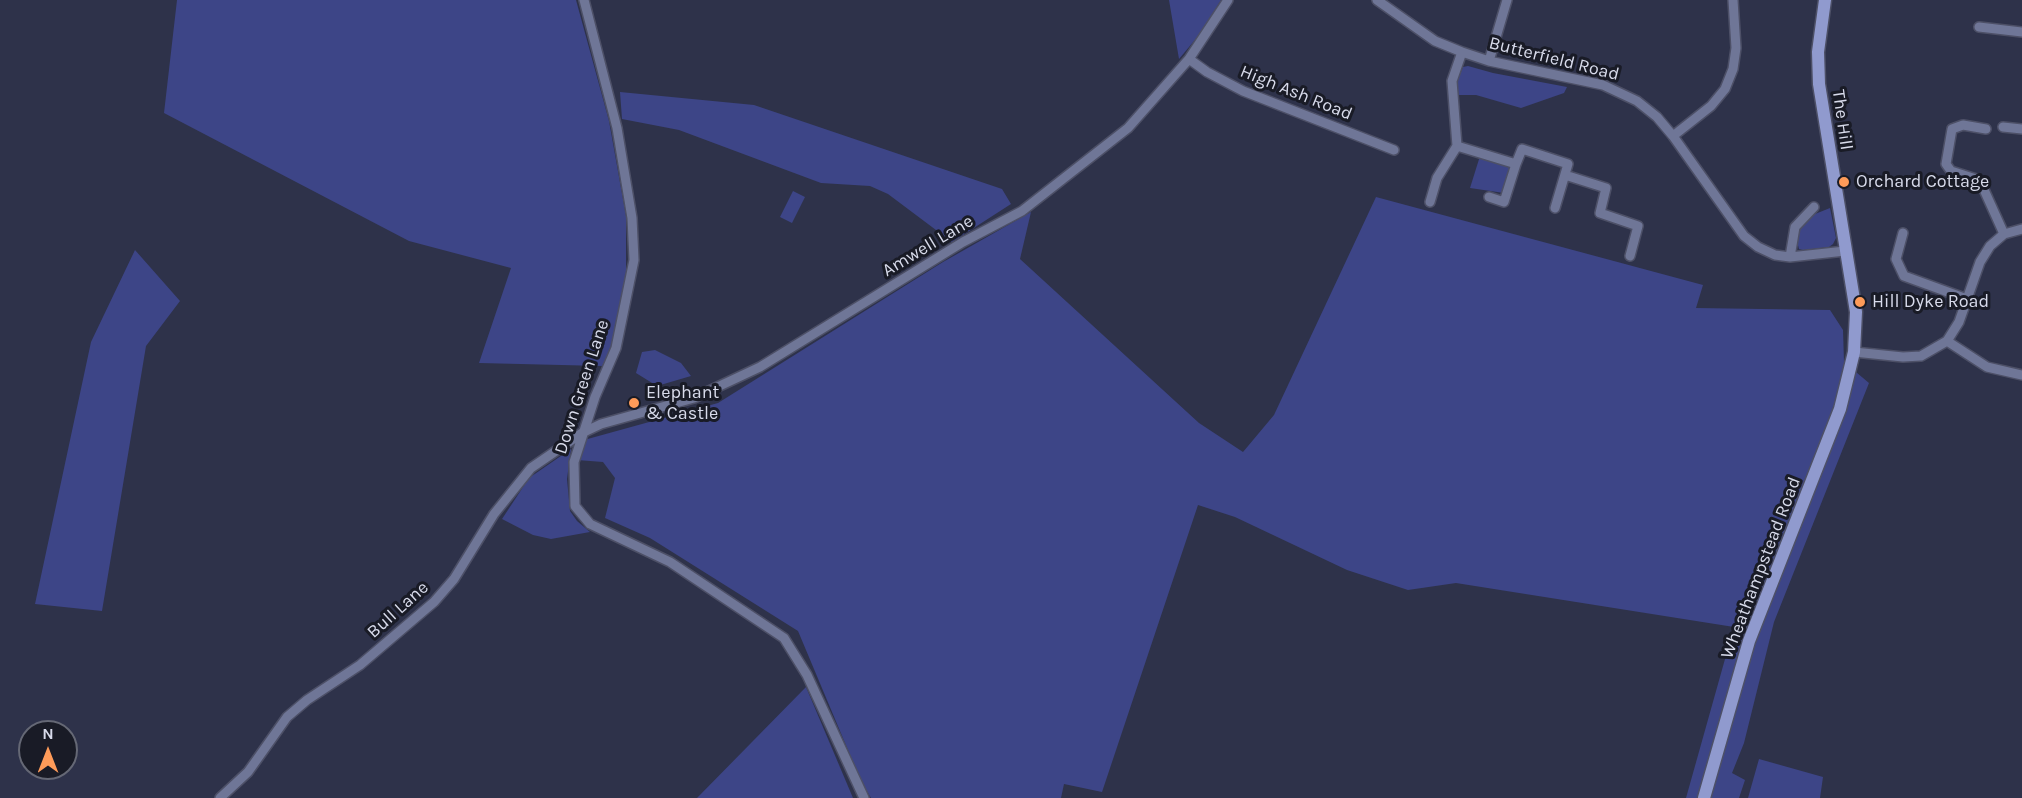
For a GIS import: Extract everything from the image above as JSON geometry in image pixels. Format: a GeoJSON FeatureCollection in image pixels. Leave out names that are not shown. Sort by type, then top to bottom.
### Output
{"type":"FeatureCollection","features":[{"type":"Feature","properties":{"kind":"main road","name":"The Hill"},"geometry":{"type":"LineString","coordinates":[[1825,0],[1818,52],[1819,84],[1856,312],[1854,352]]}},
{"type":"Feature","properties":{"kind":"main road","name":"Wheathampstead Road"},"geometry":{"type":"LineString","coordinates":[[1704,798],[1749,641],[1840,409],[1854,352]]}},
{"type":"Feature","properties":{"kind":"street","name":"Down Green Lane"},"geometry":{"type":"LineString","coordinates":[[584,0],[617,128],[632,218],[633,260],[616,348],[582,433],[574,462],[572,487],[575,506],[590,524],[670,562],[702,581],[784,638],[807,675],[864,798]]}},
{"type":"Feature","properties":{"kind":"street","name":"Amwell Lane"},"geometry":{"type":"LineString","coordinates":[[582,433],[601,424],[694,398],[760,367],[963,242],[1022,211],[1128,128],[1189,59],[1228,0]]}},
{"type":"Feature","properties":{"kind":"street","name":"Butterfield Road"},"geometry":{"type":"LineString","coordinates":[[1377,0],[1436,40],[1462,52],[1490,61],[1572,77],[1621,92],[1657,117],[1744,236],[1758,247],[1790,257],[1845,251]]}},
{"type":"Feature","properties":{"kind":"street"},"geometry":{"type":"LineString","coordinates":[[1490,61],[1507,0]]}},
{"type":"Feature","properties":{"kind":"street"},"geometry":{"type":"LineString","coordinates":[[1673,136],[1711,106],[1725,89],[1733,69],[1736,48],[1733,0]]}},
{"type":"Feature","properties":{"kind":"street"},"geometry":{"type":"LineString","coordinates":[[1979,27],[2022,32]]}},
{"type":"Feature","properties":{"kind":"street"},"geometry":{"type":"LineString","coordinates":[[1430,202],[1437,178],[1457,146],[1452,81],[1462,52]]}},
{"type":"Feature","properties":{"kind":"street","name":"High Ash Road"},"geometry":{"type":"LineString","coordinates":[[1189,59],[1207,72],[1243,91],[1394,150]]}},
{"type":"Feature","properties":{"kind":"street"},"geometry":{"type":"LineString","coordinates":[[1986,129],[1963,125],[1952,129],[1946,164],[1951,171],[1976,178],[1981,183],[2004,234]]}},
{"type":"Feature","properties":{"kind":"street"},"geometry":{"type":"LineString","coordinates":[[2003,127],[2022,129]]}},
{"type":"Feature","properties":{"kind":"street"},"geometry":{"type":"LineString","coordinates":[[1457,146],[1516,164]]}},
{"type":"Feature","properties":{"kind":"street"},"geometry":{"type":"LineString","coordinates":[[1489,197],[1504,202],[1522,149],[1568,164],[1555,208]]}},
{"type":"Feature","properties":{"kind":"street"},"geometry":{"type":"LineString","coordinates":[[1565,175],[1606,188],[1600,213],[1638,226],[1629,256]]}},
{"type":"Feature","properties":{"kind":"street"},"geometry":{"type":"LineString","coordinates":[[1790,257],[1796,227],[1814,207]]}},
{"type":"Feature","properties":{"kind":"street"},"geometry":{"type":"LineString","coordinates":[[1854,352],[1921,356],[1947,341],[1959,322],[1980,262],[1989,246],[2004,234],[2022,229]]}},
{"type":"Feature","properties":{"kind":"street"},"geometry":{"type":"LineString","coordinates":[[1903,233],[1896,259],[1904,276],[1967,299]]}},
{"type":"Feature","properties":{"kind":"street"},"geometry":{"type":"LineString","coordinates":[[1947,341],[1988,368],[2022,375]]}},
{"type":"Feature","properties":{"kind":"street","name":"Bull Lane"},"geometry":{"type":"LineString","coordinates":[[220,798],[248,772],[287,717],[307,700],[360,665],[434,602],[454,579],[494,514],[531,468],[582,433]]}},
{"type":"Feature","properties":{"kind":"shaded area"},"geometry":{"type":"Polygon","coordinates":[[[177,0],[576,0],[609,121],[626,216],[626,290],[614,345],[602,366],[479,363],[511,268],[409,241],[164,113],[177,0]]]}},
{"type":"Feature","properties":{"kind":"shaded area"},"geometry":{"type":"Polygon","coordinates":[[[1169,0],[1221,0],[1199,35],[1179,59],[1169,0]]]}},
{"type":"Feature","properties":{"kind":"shaded area"},"geometry":{"type":"Polygon","coordinates":[[[1468,66],[1567,87],[1564,93],[1521,108],[1476,95],[1458,95],[1457,81],[1463,67],[1468,66]]]}},
{"type":"Feature","properties":{"kind":"shaded area"},"geometry":{"type":"Polygon","coordinates":[[[620,92],[754,105],[1002,189],[1011,204],[952,242],[888,194],[870,186],[821,183],[679,130],[622,119],[620,92]]]}},
{"type":"Feature","properties":{"kind":"shaded area"},"geometry":{"type":"Polygon","coordinates":[[[1480,156],[1511,166],[1504,193],[1470,188],[1480,156]]]}},
{"type":"Feature","properties":{"kind":"shaded area"},"geometry":{"type":"Polygon","coordinates":[[[793,191],[805,197],[792,223],[780,217],[793,191]]]}},
{"type":"Feature","properties":{"kind":"shaded area"},"geometry":{"type":"Polygon","coordinates":[[[1376,197],[1703,285],[1696,308],[1830,310],[1843,330],[1844,362],[1869,383],[1774,622],[1744,743],[1732,773],[1745,780],[1739,798],[1686,798],[1734,627],[1456,583],[1408,590],[1347,570],[1235,517],[1198,505],[1102,792],[1064,784],[1061,798],[871,798],[861,781],[798,631],[650,538],[605,518],[615,478],[603,462],[577,460],[584,440],[718,403],[943,262],[1031,212],[1020,259],[1199,423],[1243,452],[1274,415],[1376,197]]]}},
{"type":"Feature","properties":{"kind":"shaded area"},"geometry":{"type":"Polygon","coordinates":[[[1830,208],[1836,238],[1833,244],[1829,247],[1799,249],[1796,237],[1799,229],[1815,214],[1830,208]]]}},
{"type":"Feature","properties":{"kind":"shaded area"},"geometry":{"type":"Polygon","coordinates":[[[135,250],[180,301],[146,346],[102,611],[35,604],[91,342],[135,250]]]}},
{"type":"Feature","properties":{"kind":"shaded area"},"geometry":{"type":"Polygon","coordinates":[[[655,350],[681,363],[691,376],[657,386],[636,373],[642,352],[655,350]]]}},
{"type":"Feature","properties":{"kind":"shaded area"},"geometry":{"type":"Polygon","coordinates":[[[571,449],[567,479],[570,511],[577,521],[590,532],[551,539],[533,535],[502,519],[529,478],[571,449]]]}},
{"type":"Feature","properties":{"kind":"shaded area"},"geometry":{"type":"Polygon","coordinates":[[[806,687],[853,798],[697,798],[806,687]]]}},
{"type":"Feature","properties":{"kind":"shaded area"},"geometry":{"type":"Polygon","coordinates":[[[1759,759],[1823,777],[1820,798],[1748,798],[1759,759]]]}},
{"type":"Feature","properties":{"kind":"place","name":"Orchard Cottage"},"geometry":{"type":"Point","coordinates":[1844,182]}},
{"type":"Feature","properties":{"kind":"place","name":"Hill Dyke Road"},"geometry":{"type":"Point","coordinates":[1860,302]}},
{"type":"Feature","properties":{"kind":"place","name":"Elephant & Castle"},"geometry":{"type":"Point","coordinates":[634,403]}}]}
